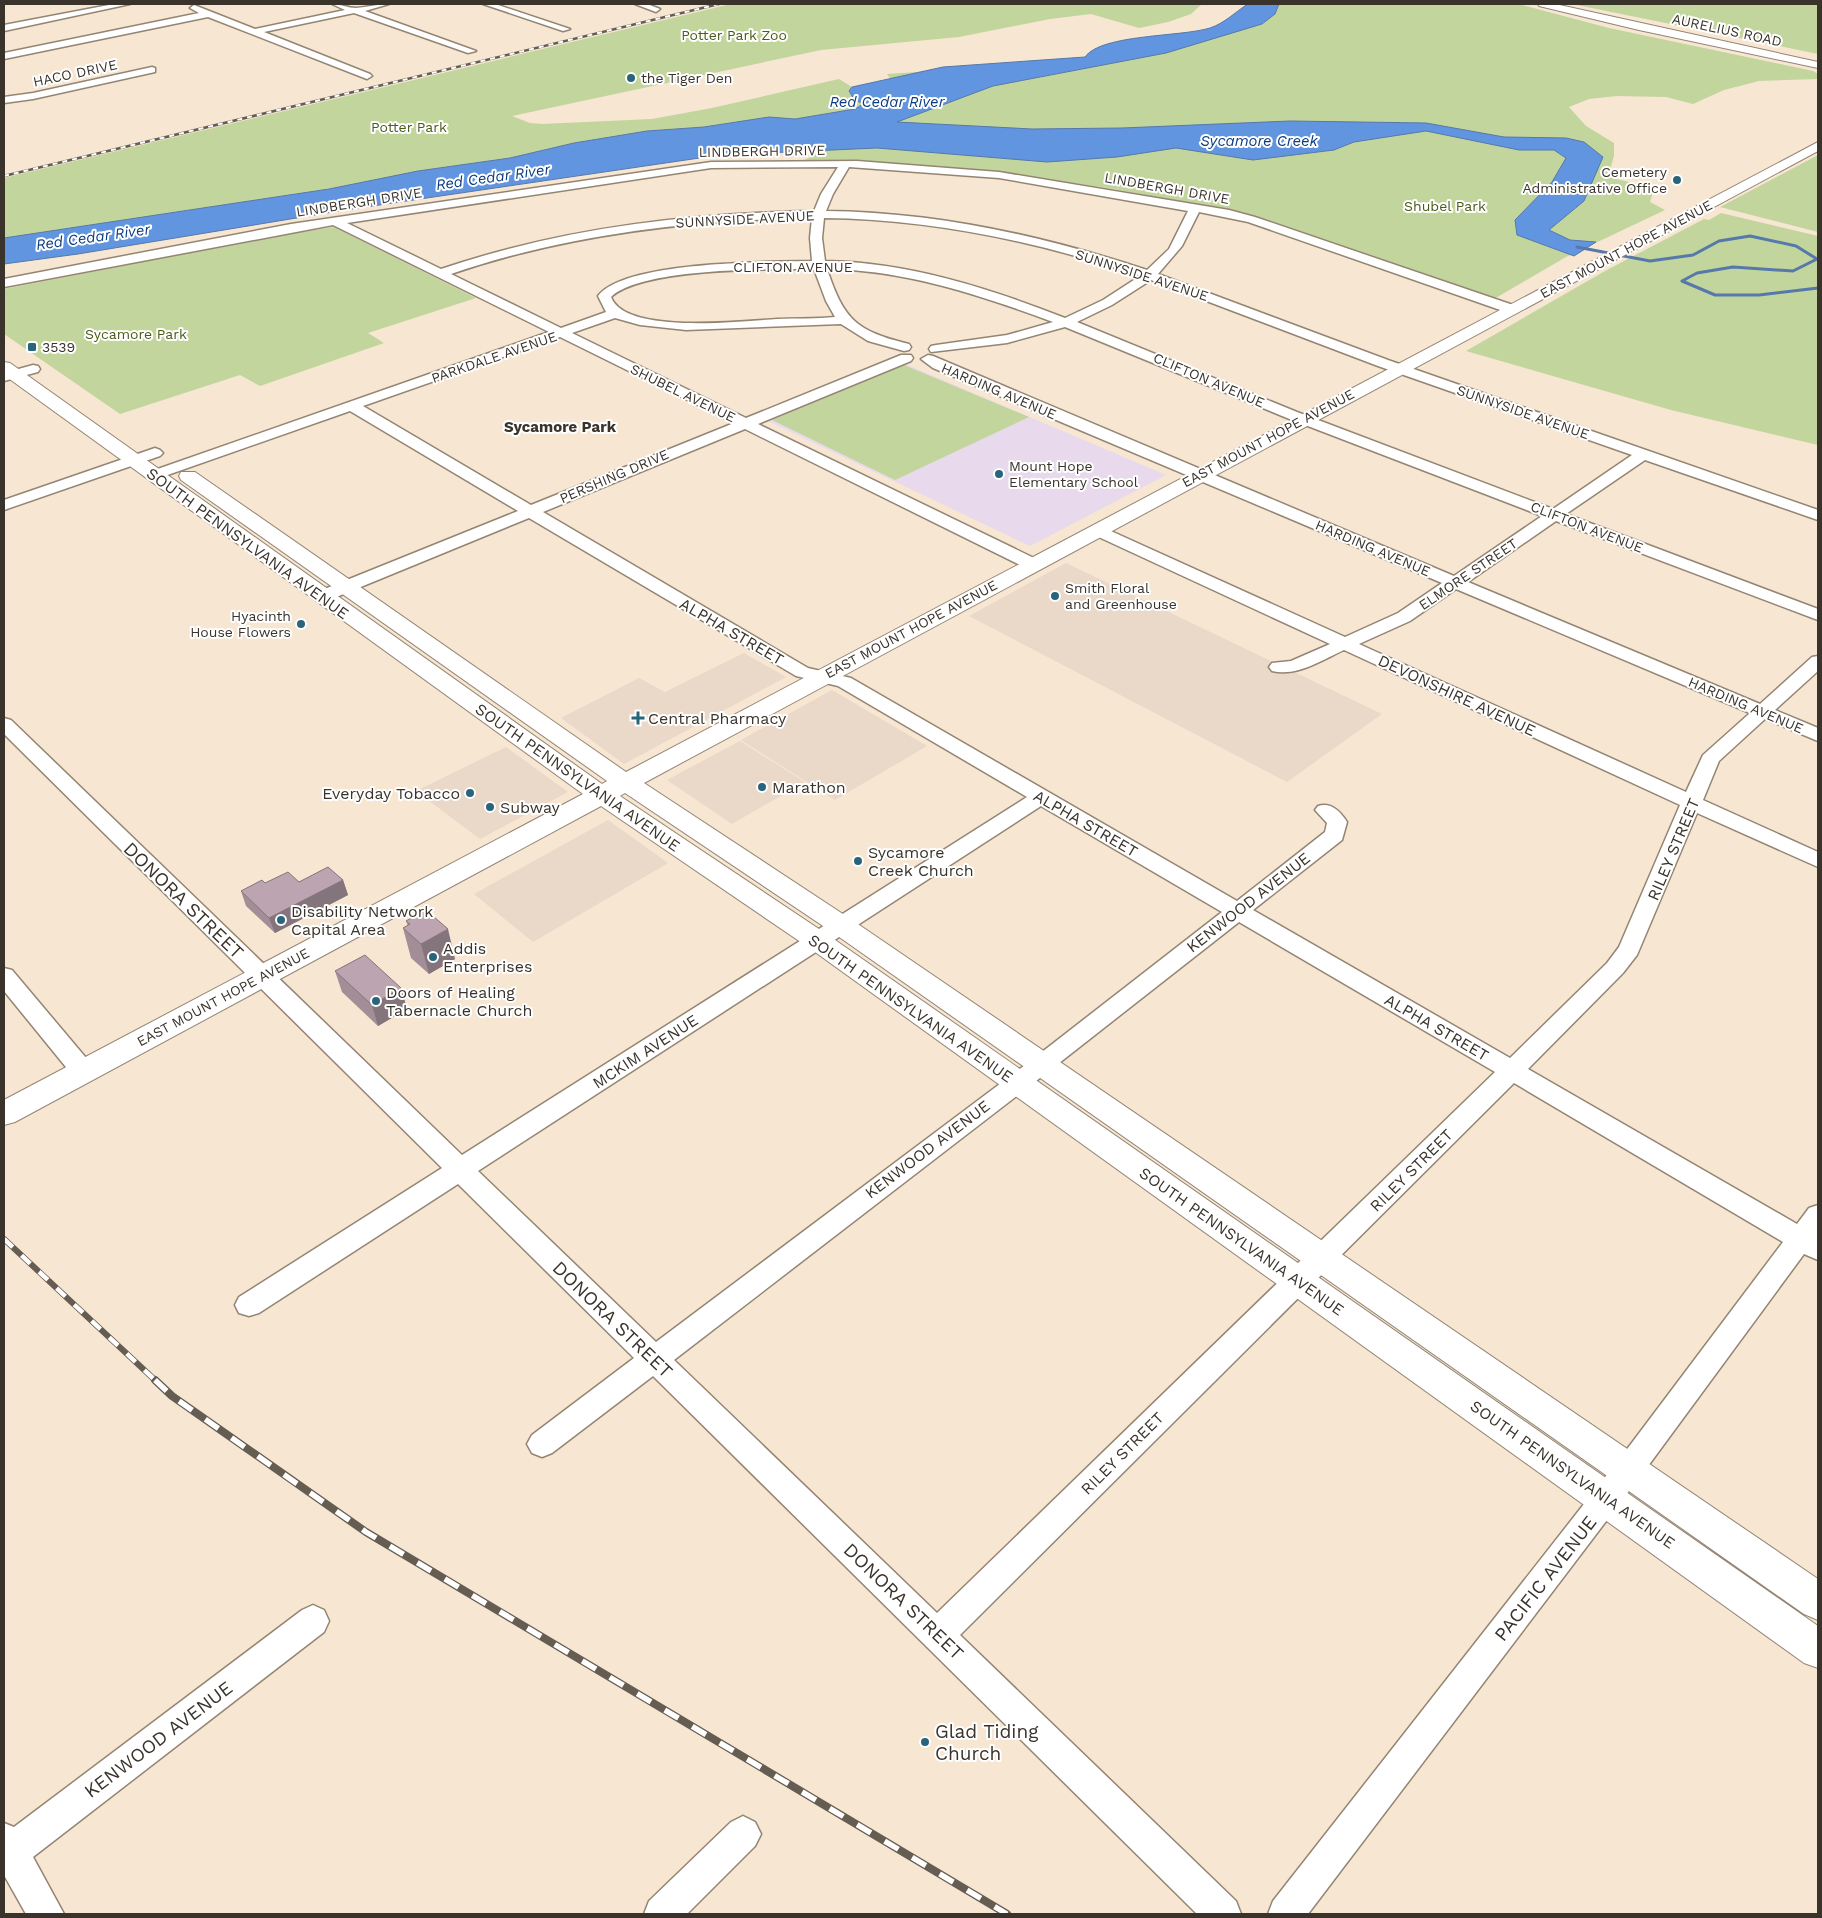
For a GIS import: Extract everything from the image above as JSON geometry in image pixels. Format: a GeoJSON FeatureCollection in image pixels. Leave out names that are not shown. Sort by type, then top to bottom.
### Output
{"type":"FeatureCollection","features":[{"type":"Feature","properties":{"kind":"main road","name":"AURELIUS ROAD"},"geometry":{"type":"LineString","coordinates":[[1542,4],[1639,27],[1818,65]]}},
{"type":"Feature","properties":{"kind":"main road","name":"EAST MOUNT HOPE AVENUE"},"geometry":{"type":"LineString","coordinates":[[4,1114],[1398,368],[1818,146]]}},
{"type":"Feature","properties":{"kind":"main road","name":"SOUTH PENNSYLVANIA AVENUE"},"geometry":{"type":"LineString","coordinates":[[4,348],[625,782],[842,926],[1028,1073]]}},
{"type":"Feature","properties":{"kind":"main road","name":"SOUTH PENNSYLVANIA AVENUE"},"geometry":{"type":"LineString","coordinates":[[7,373],[134,461],[601,795],[818,942],[1028,1073],[1311,1270],[1628,1469],[1818,1601]]}},
{"type":"Feature","properties":{"kind":"main road","name":"SOUTH PENNSYLVANIA AVENUE"},"geometry":{"type":"LineString","coordinates":[[1311,1270],[1606,1498],[1818,1649]]}},
{"type":"Feature","properties":{"kind":"street"},"geometry":{"type":"LineString","coordinates":[[4,28],[126,4]]}},
{"type":"Feature","properties":{"kind":"street"},"geometry":{"type":"LineString","coordinates":[[182,4],[367,76]]}},
{"type":"Feature","properties":{"kind":"street"},"geometry":{"type":"LineString","coordinates":[[336,4],[471,51]]}},
{"type":"Feature","properties":{"kind":"street"},"geometry":{"type":"LineString","coordinates":[[254,32],[385,4]]}},
{"type":"Feature","properties":{"kind":"street"},"geometry":{"type":"LineString","coordinates":[[487,4],[566,29]]}},
{"type":"Feature","properties":{"kind":"street"},"geometry":{"type":"LineString","coordinates":[[639,4],[656,9]]}},
{"type":"Feature","properties":{"kind":"street"},"geometry":{"type":"LineString","coordinates":[[4,56],[208,14]]}},
{"type":"Feature","properties":{"kind":"street","name":"HACO DRIVE"},"geometry":{"type":"LineString","coordinates":[[4,100],[33,96],[152,70]]}},
{"type":"Feature","properties":{"kind":"street"},"geometry":{"type":"LineString","coordinates":[[846,164],[829,190],[818,214],[816,230],[818,265],[830,294],[844,320],[874,338],[905,352],[921,344],[932,354],[1031,334],[1064,322],[1120,295],[1148,275],[1173,251],[1187,219],[1196,208]]}},
{"type":"Feature","properties":{"kind":"street","name":"LINDBERGH DRIVE"},"geometry":{"type":"LineString","coordinates":[[4,283],[233,237],[697,166],[846,164],[999,176],[1196,208],[1251,219],[1510,309]]}},
{"type":"Feature","properties":{"kind":"street","name":"SUNNYSIDE AVENUE"},"geometry":{"type":"LineString","coordinates":[[438,274],[537,245],[616,230],[704,220],[818,214],[888,218],[992,233],[1061,249],[1148,275],[1398,368],[1818,515]]}},
{"type":"Feature","properties":{"kind":"street","name":"SHUBEL AVENUE"},"geometry":{"type":"LineString","coordinates":[[334,221],[438,274],[1032,564]]}},
{"type":"Feature","properties":{"kind":"street","name":"CLIFTON AVENUE"},"geometry":{"type":"LineString","coordinates":[[616,313],[606,305],[603,299],[605,294],[633,281],[716,268],[818,265],[864,268],[938,281],[998,298],[1064,322],[1304,419],[1818,615]]}},
{"type":"Feature","properties":{"kind":"street"},"geometry":{"type":"LineString","coordinates":[[616,313],[637,320],[690,327],[794,322],[823,323],[844,320]]}},
{"type":"Feature","properties":{"kind":"street","name":"PARKDALE AVENUE"},"geometry":{"type":"LineString","coordinates":[[154,476],[616,313]]}},
{"type":"Feature","properties":{"kind":"street","name":"PERSHING DRIVE"},"geometry":{"type":"LineString","coordinates":[[323,596],[744,423],[905,352]]}},
{"type":"Feature","properties":{"kind":"street","name":"HARDING AVENUE"},"geometry":{"type":"LineString","coordinates":[[932,354],[938,365],[1818,735]]}},
{"type":"Feature","properties":{"kind":"street"},"geometry":{"type":"LineString","coordinates":[[7,373],[33,368]]}},
{"type":"Feature","properties":{"kind":"street","name":"ALPHA STREET"},"geometry":{"type":"LineString","coordinates":[[352,406],[802,672],[844,682],[1809,1243]]}},
{"type":"Feature","properties":{"kind":"street"},"geometry":{"type":"LineString","coordinates":[[4,506],[155,453]]}},
{"type":"Feature","properties":{"kind":"street","name":"ELMORE STREET"},"geometry":{"type":"LineString","coordinates":[[1278,667],[1294,666],[1404,617],[1644,454]]}},
{"type":"Feature","properties":{"kind":"street","name":"DEVONSHIRE AVENUE"},"geometry":{"type":"LineString","coordinates":[[1096,530],[1818,860]]}},
{"type":"Feature","properties":{"kind":"street","name":"RILEY STREET"},"geometry":{"type":"LineString","coordinates":[[938,1634],[1280,1297],[1311,1270],[1615,968],[1629,950],[1693,803],[1710,759],[1818,661]]}},
{"type":"Feature","properties":{"kind":"street","name":"DONORA STREET"},"geometry":{"type":"LineString","coordinates":[[4,724],[1223,1914]]}},
{"type":"Feature","properties":{"kind":"street","name":"MCKIM AVENUE"},"geometry":{"type":"LineString","coordinates":[[249,1305],[818,942],[1041,797]]}},
{"type":"Feature","properties":{"kind":"street","name":"KENWOOD AVENUE"},"geometry":{"type":"LineString","coordinates":[[542,1444],[1028,1073],[1335,835],[1337,822],[1325,810]]}},
{"type":"Feature","properties":{"kind":"street"},"geometry":{"type":"LineString","coordinates":[[4,976],[83,1071]]}},
{"type":"Feature","properties":{"kind":"street","name":"PACIFIC AVENUE"},"geometry":{"type":"LineString","coordinates":[[1286,1914],[1628,1469],[1809,1243],[1818,1215]]}},
{"type":"Feature","properties":{"kind":"street","name":"KENWOOD AVENUE"},"geometry":{"type":"LineString","coordinates":[[6,1850],[313,1620]]}},
{"type":"Feature","properties":{"kind":"street"},"geometry":{"type":"LineString","coordinates":[[662,1914],[743,1834]]}},
{"type":"Feature","properties":{"kind":"street"},"geometry":{"type":"LineString","coordinates":[[6,1850],[46,1914]]}},
{"type":"Feature","properties":{"kind":"shaded area"},"geometry":{"type":"Polygon","coordinates":[[[905,364],[1166,475],[1030,546],[768,421],[905,364]]]}},
{"type":"Feature","properties":{"kind":"shaded area"},"geometry":{"type":"Polygon","coordinates":[[[1066,563],[1382,714],[1287,782],[969,616],[1066,563]]]}},
{"type":"Feature","properties":{"kind":"shaded area"},"geometry":{"type":"Polygon","coordinates":[[[744,653],[786,677],[624,764],[561,718],[639,678],[665,692],[744,653]]]}},
{"type":"Feature","properties":{"kind":"shaded area"},"geometry":{"type":"Polygon","coordinates":[[[832,690],[927,746],[835,800],[741,740],[832,690]]]}},
{"type":"Feature","properties":{"kind":"shaded area"},"geometry":{"type":"Polygon","coordinates":[[[740,741],[805,782],[732,824],[667,780],[740,741]]]}},
{"type":"Feature","properties":{"kind":"shaded area"},"geometry":{"type":"Polygon","coordinates":[[[506,747],[568,792],[480,839],[416,791],[506,747]]]}},
{"type":"Feature","properties":{"kind":"shaded area"},"geometry":{"type":"Polygon","coordinates":[[[608,820],[668,863],[533,942],[474,894],[608,820]]]}},
{"type":"Feature","properties":{"kind":"green space"},"geometry":{"type":"Polygon","coordinates":[[[731,4],[1202,4],[1191,14],[1168,22],[1139,28],[1091,14],[1050,19],[959,37],[821,50],[512,116],[530,123],[542,124],[652,119],[712,108],[839,79],[852,87],[849,91],[863,103],[855,109],[795,119],[769,117],[704,127],[647,131],[574,143],[510,158],[418,171],[329,189],[4,238],[4,178],[731,4]]]}},
{"type":"Feature","properties":{"kind":"green space","name":"Shubel Park"},"geometry":{"type":"Polygon","coordinates":[[[1279,4],[1518,4],[1609,28],[1813,71],[1818,74],[1818,79],[1759,81],[1724,90],[1693,104],[1666,97],[1617,96],[1589,99],[1569,107],[1586,126],[1614,143],[1614,156],[1608,177],[1642,185],[1653,192],[1650,202],[1665,210],[1566,257],[1494,299],[1249,215],[1114,189],[1000,172],[868,161],[804,160],[824,151],[807,150],[893,83],[887,74],[1037,64],[1046,76],[1137,58],[1142,53],[1262,24],[1276,13],[1279,4]]]}},
{"type":"Feature","properties":{"kind":"green space"},"geometry":{"type":"Polygon","coordinates":[[[1572,4],[1818,4],[1818,54],[1572,4]]]}},
{"type":"Feature","properties":{"kind":"green space"},"geometry":{"type":"Polygon","coordinates":[[[1818,155],[1818,232],[1720,207],[1818,155]]]}},
{"type":"Feature","properties":{"kind":"green space"},"geometry":{"type":"Polygon","coordinates":[[[1721,213],[1818,236],[1818,445],[1671,410],[1466,351],[1605,271],[1704,219],[1709,220],[1721,213]]]}},
{"type":"Feature","properties":{"kind":"green space","name":"Sycamore Park"},"geometry":{"type":"Polygon","coordinates":[[[334,227],[476,298],[368,333],[384,343],[260,386],[240,375],[120,414],[4,334],[4,289],[258,239],[334,227]]]}},
{"type":"Feature","properties":{"kind":"green space"},"geometry":{"type":"Polygon","coordinates":[[[904,365],[1029,417],[895,480],[772,420],[904,365]]]}},
{"type":"Feature","properties":{"kind":"water","name":"Red Cedar River"},"geometry":{"type":"Polygon","coordinates":[[[1248,4],[1279,4],[1275,14],[1262,24],[1166,53],[993,86],[897,122],[1032,129],[1122,128],[1290,121],[1426,123],[1504,137],[1566,138],[1584,142],[1603,157],[1584,201],[1549,230],[1570,240],[1596,242],[1574,256],[1517,235],[1515,220],[1552,182],[1566,158],[1554,150],[1519,150],[1426,131],[1354,142],[1334,150],[1253,160],[1176,148],[1117,157],[1047,162],[877,148],[720,155],[345,210],[78,254],[4,264],[4,238],[329,189],[418,171],[510,158],[574,143],[647,131],[704,127],[769,117],[795,119],[855,109],[863,104],[854,99],[849,91],[852,87],[943,67],[1085,57],[1107,44],[1124,40],[1210,28],[1248,4]]]}},
{"type":"Feature","properties":{"kind":"building"},"geometry":{"type":"Polygon","coordinates":[[[328,867],[343,880],[269,918],[241,891],[262,880],[265,883],[288,872],[299,882],[328,867]]]}},
{"type":"Feature","properties":{"kind":"building"},"geometry":{"type":"Polygon","coordinates":[[[426,910],[448,929],[421,944],[403,928],[410,924],[406,921],[426,910]]]}},
{"type":"Feature","properties":{"kind":"building"},"geometry":{"type":"Polygon","coordinates":[[[365,955],[401,988],[372,1005],[335,971],[365,955]]]}},
{"type":"Feature","properties":{"kind":"waterway","name":"Sycamore Creek"},"geometry":{"type":"LineString","coordinates":[[1577,247],[1650,261],[1693,255],[1719,241],[1750,236],[1796,246],[1817,259],[1793,271],[1733,267],[1697,273],[1682,281],[1715,295],[1759,295],[1818,288]]}},
{"type":"Feature","properties":{"kind":"railway"},"geometry":{"type":"LineString","coordinates":[[4,176],[719,4]]}},
{"type":"Feature","properties":{"kind":"railway"},"geometry":{"type":"LineString","coordinates":[[4,1239],[156,1381]]}},
{"type":"Feature","properties":{"kind":"railway"},"geometry":{"type":"LineString","coordinates":[[155,1380],[172,1396],[366,1532],[1007,1914]]}},
{"type":"Feature","properties":{"kind":"place","name":"the Tiger Den"},"geometry":{"type":"Point","coordinates":[631,78]}},
{"type":"Feature","properties":{"kind":"place","name":"Cemetery Administrative Office"},"geometry":{"type":"Point","coordinates":[1677,180]}},
{"type":"Feature","properties":{"kind":"place","name":"3539"},"geometry":{"type":"Point","coordinates":[32,347]}},
{"type":"Feature","properties":{"kind":"place","name":"Mount Hope Elementary School"},"geometry":{"type":"Point","coordinates":[999,474]}},
{"type":"Feature","properties":{"kind":"place","name":"Smith Floral and Greenhouse"},"geometry":{"type":"Point","coordinates":[1055,596]}},
{"type":"Feature","properties":{"kind":"place","name":"Hyacinth House Flowers"},"geometry":{"type":"Point","coordinates":[301,624]}},
{"type":"Feature","properties":{"kind":"place","name":"Central Pharmacy"},"geometry":{"type":"Point","coordinates":[638,718]}},
{"type":"Feature","properties":{"kind":"place","name":"Marathon"},"geometry":{"type":"Point","coordinates":[762,787]}},
{"type":"Feature","properties":{"kind":"place","name":"Everyday Tobacco"},"geometry":{"type":"Point","coordinates":[470,793]}},
{"type":"Feature","properties":{"kind":"place","name":"Subway"},"geometry":{"type":"Point","coordinates":[490,807]}},
{"type":"Feature","properties":{"kind":"place","name":"Sycamore Creek Church"},"geometry":{"type":"Point","coordinates":[858,861]}},
{"type":"Feature","properties":{"kind":"place","name":"Disability Network Capital Area"},"geometry":{"type":"Point","coordinates":[281,920]}},
{"type":"Feature","properties":{"kind":"place","name":"Addis Enterprises"},"geometry":{"type":"Point","coordinates":[433,957]}},
{"type":"Feature","properties":{"kind":"place","name":"Doors of Healing Tabernacle Church"},"geometry":{"type":"Point","coordinates":[376,1001]}},
{"type":"Feature","properties":{"kind":"place","name":"Glad Tiding Church"},"geometry":{"type":"Point","coordinates":[925,1742]}},
{"type":"Feature","properties":{"kind":"district","name":"Sycamore Park"},"geometry":{"type":"Point","coordinates":[560,427]}},
{"type":"Feature","properties":{"kind":"park label","name":"Potter Park Zoo"},"geometry":{"type":"Point","coordinates":[734,35]}},
{"type":"Feature","properties":{"kind":"park label","name":"Potter Park"},"geometry":{"type":"Point","coordinates":[409,127]}}]}
